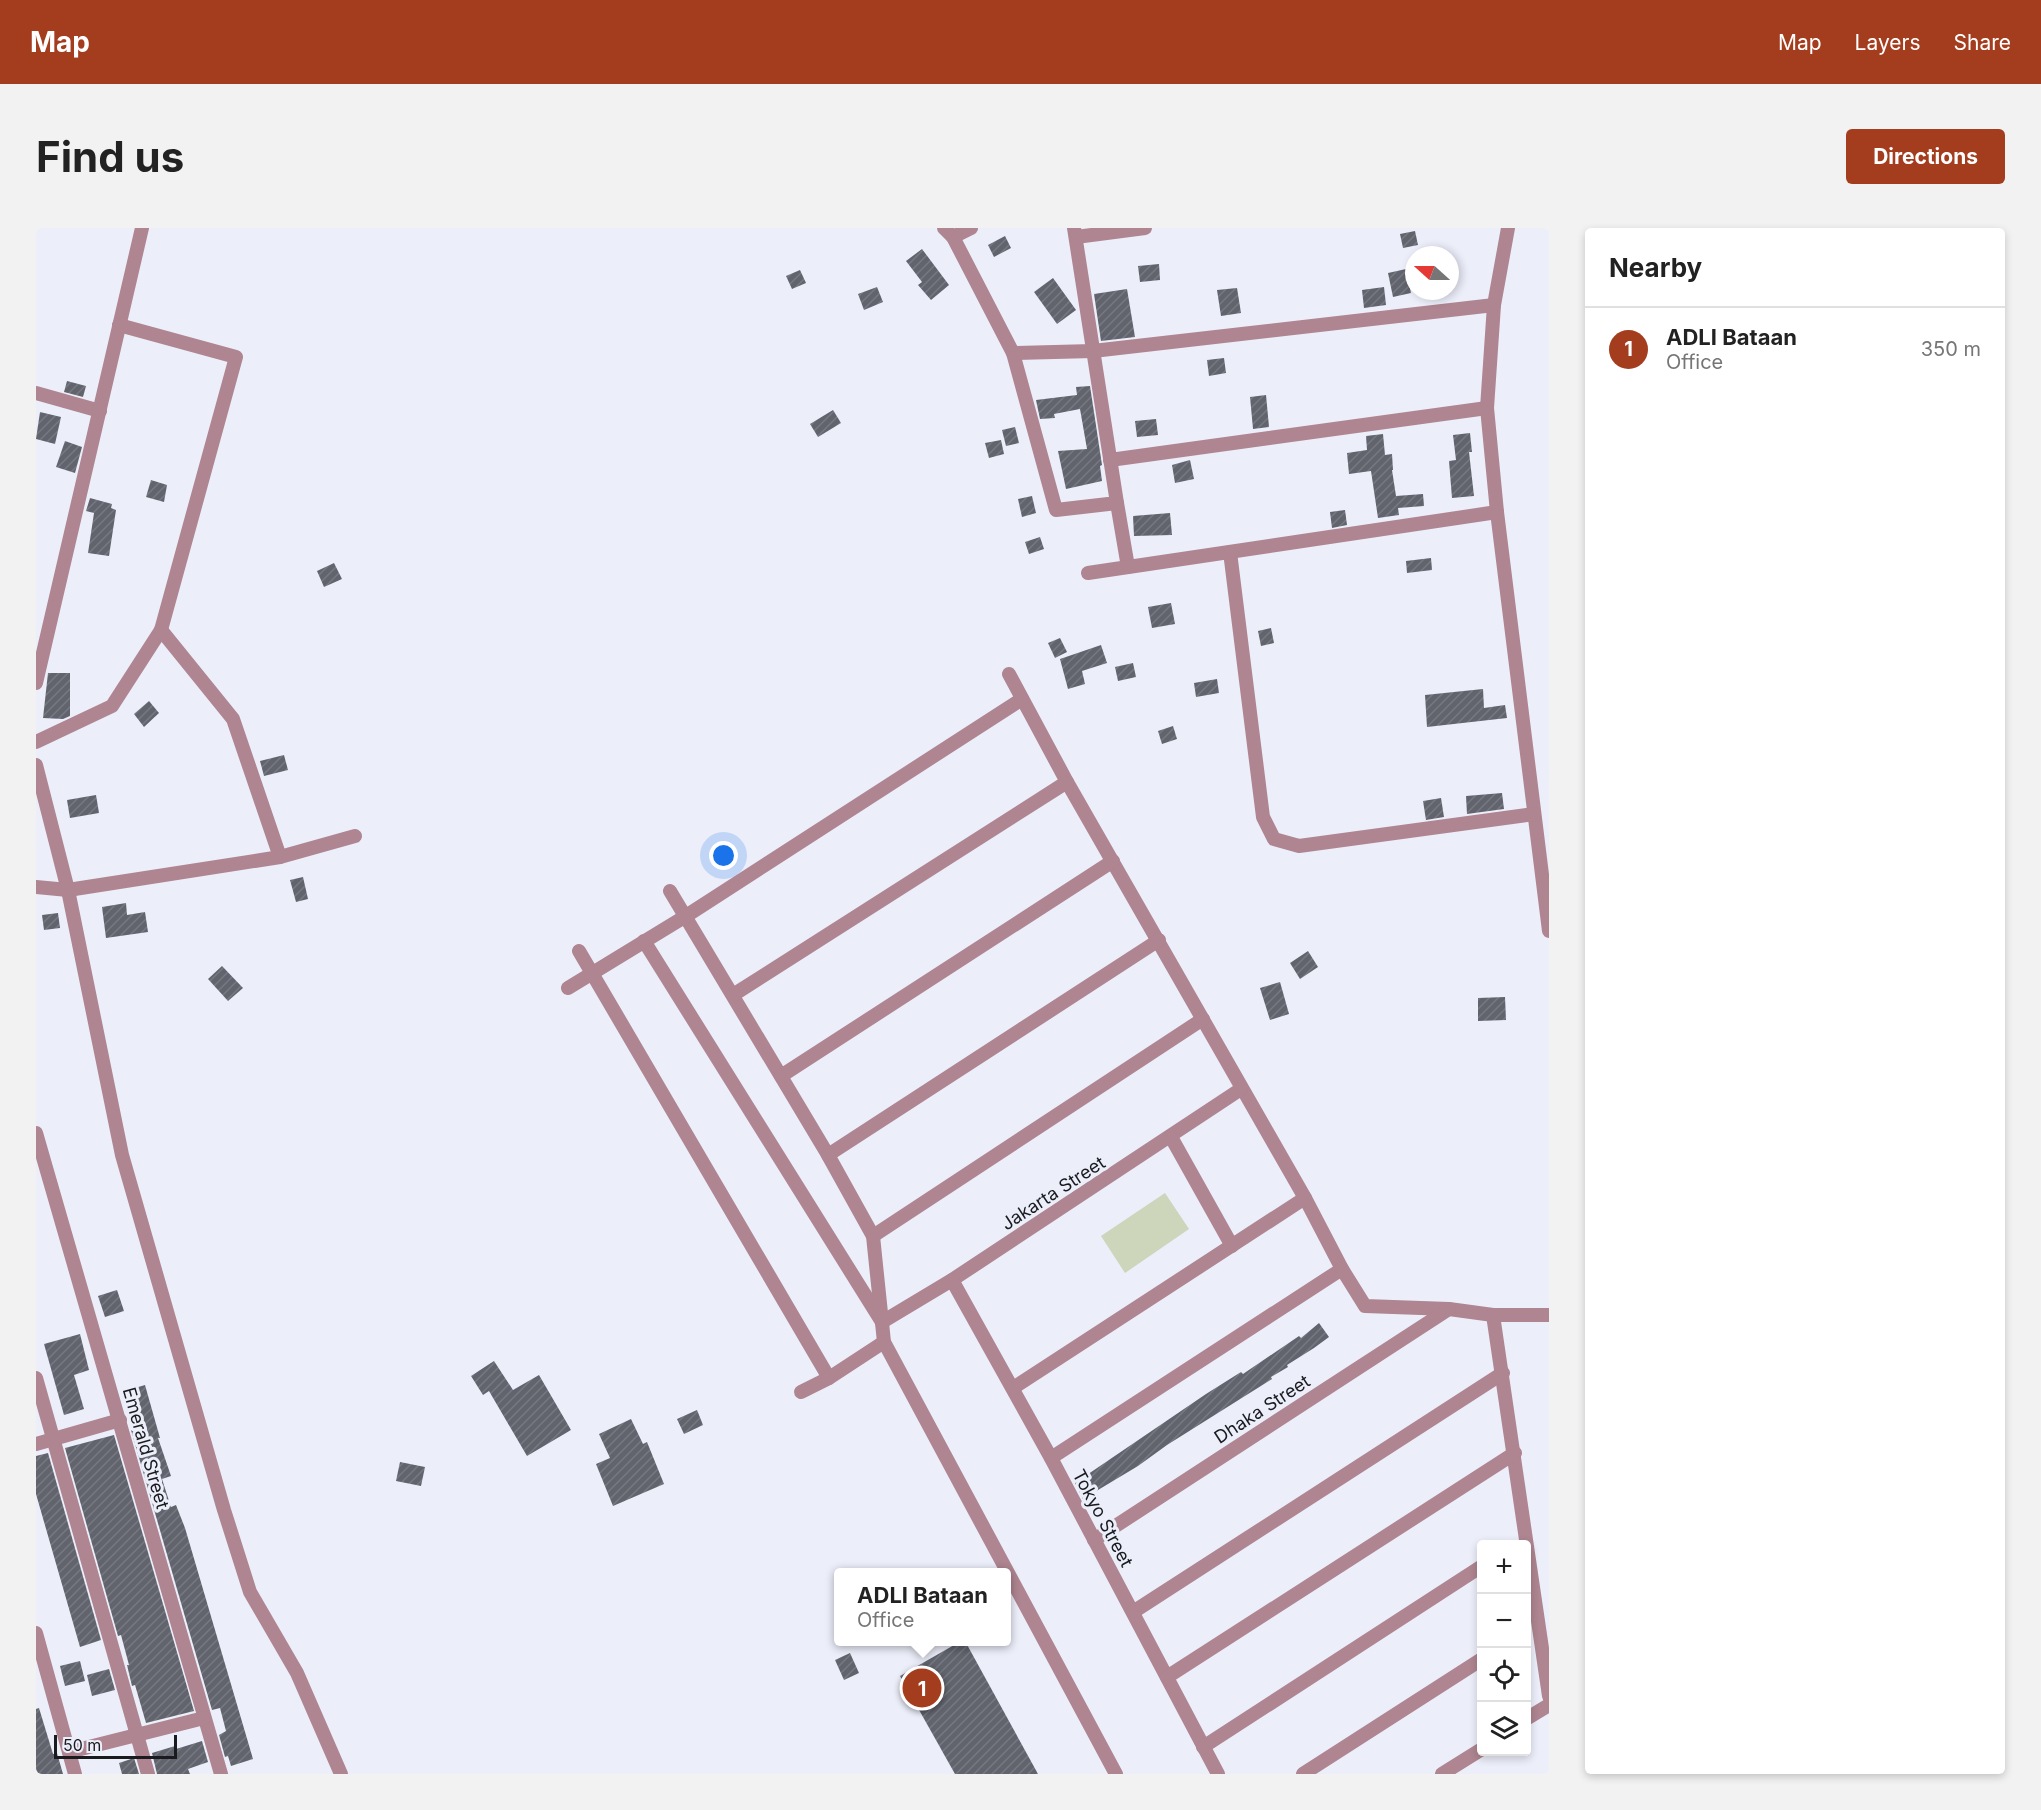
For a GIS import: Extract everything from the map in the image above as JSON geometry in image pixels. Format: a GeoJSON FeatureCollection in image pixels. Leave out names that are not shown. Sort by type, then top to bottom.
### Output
{"type":"FeatureCollection","features":[{"type":"Feature","properties":{"kind":"street"},"geometry":{"type":"LineString","coordinates":[[36,683],[142,228]]}},
{"type":"Feature","properties":{"kind":"street"},"geometry":{"type":"LineString","coordinates":[[971,228],[948,233],[1013,353],[1056,510],[1117,502]]}},
{"type":"Feature","properties":{"kind":"street"},"geometry":{"type":"LineString","coordinates":[[1128,567],[1075,232],[1145,228]]}},
{"type":"Feature","properties":{"kind":"street"},"geometry":{"type":"LineString","coordinates":[[1508,228],[1494,305],[1487,408],[1497,512],[1549,931]]}},
{"type":"Feature","properties":{"kind":"street"},"geometry":{"type":"LineString","coordinates":[[1013,353],[1093,351],[1494,305]]}},
{"type":"Feature","properties":{"kind":"street"},"geometry":{"type":"LineString","coordinates":[[36,742],[112,706],[161,630],[236,357],[119,325]]}},
{"type":"Feature","properties":{"kind":"street"},"geometry":{"type":"LineString","coordinates":[[36,393],[99,411]]}},
{"type":"Feature","properties":{"kind":"street"},"geometry":{"type":"LineString","coordinates":[[1110,460],[1487,408]]}},
{"type":"Feature","properties":{"kind":"street"},"geometry":{"type":"LineString","coordinates":[[1088,573],[1497,512]]}},
{"type":"Feature","properties":{"kind":"street"},"geometry":{"type":"LineString","coordinates":[[1230,552],[1263,817],[1274,839],[1299,846],[1534,814]]}},
{"type":"Feature","properties":{"kind":"street"},"geometry":{"type":"LineString","coordinates":[[161,630],[233,719],[280,857]]}},
{"type":"Feature","properties":{"kind":"street"},"geometry":{"type":"LineString","coordinates":[[1009,674],[1067,782],[1159,940],[1241,1089],[1305,1198],[1342,1269],[1365,1306],[1449,1309],[1493,1315],[1549,1315]]}},
{"type":"Feature","properties":{"kind":"street"},"geometry":{"type":"LineString","coordinates":[[568,988],[686,916],[1022,699]]}},
{"type":"Feature","properties":{"kind":"street"},"geometry":{"type":"LineString","coordinates":[[36,765],[68,890],[122,1155],[224,1510],[250,1592],[297,1673],[341,1774]]}},
{"type":"Feature","properties":{"kind":"street"},"geometry":{"type":"LineString","coordinates":[[733,995],[1067,782]]}},
{"type":"Feature","properties":{"kind":"street"},"geometry":{"type":"LineString","coordinates":[[36,887],[68,890],[280,857],[356,836]]}},
{"type":"Feature","properties":{"kind":"street"},"geometry":{"type":"LineString","coordinates":[[780,1076],[1113,861]]}},
{"type":"Feature","properties":{"kind":"street"},"geometry":{"type":"LineString","coordinates":[[670,891],[828,1155],[873,1236],[884,1342],[1005,1568]]}},
{"type":"Feature","properties":{"kind":"street"},"geometry":{"type":"LineString","coordinates":[[828,1155],[1159,940]]}},
{"type":"Feature","properties":{"kind":"street"},"geometry":{"type":"LineString","coordinates":[[645,941],[882,1322]]}},
{"type":"Feature","properties":{"kind":"street"},"geometry":{"type":"LineString","coordinates":[[579,951],[829,1378]]}},
{"type":"Feature","properties":{"kind":"street"},"geometry":{"type":"LineString","coordinates":[[873,1236],[1203,1020]]}},
{"type":"Feature","properties":{"kind":"street","name":"Jakarta Street"},"geometry":{"type":"LineString","coordinates":[[882,1322],[952,1280],[1172,1137],[1241,1089]]}},
{"type":"Feature","properties":{"kind":"street","name":"Emerald Street"},"geometry":{"type":"LineString","coordinates":[[36,1133],[221,1774]]}},
{"type":"Feature","properties":{"kind":"street"},"geometry":{"type":"LineString","coordinates":[[1172,1137],[1232,1246]]}},
{"type":"Feature","properties":{"kind":"street"},"geometry":{"type":"LineString","coordinates":[[1013,1388],[1305,1198]]}},
{"type":"Feature","properties":{"kind":"street"},"geometry":{"type":"LineString","coordinates":[[1051,1458],[1342,1269]]}},
{"type":"Feature","properties":{"kind":"street","name":"Tokyo Street"},"geometry":{"type":"LineString","coordinates":[[952,1280],[1051,1458],[1218,1774]]}},
{"type":"Feature","properties":{"kind":"street","name":"Dhaka Street"},"geometry":{"type":"LineString","coordinates":[[1094,1540],[1449,1309]]}},
{"type":"Feature","properties":{"kind":"street"},"geometry":{"type":"LineString","coordinates":[[1493,1315],[1515,1453],[1521,1540]]}},
{"type":"Feature","properties":{"kind":"street"},"geometry":{"type":"LineString","coordinates":[[801,1392],[829,1378],[884,1342]]}},
{"type":"Feature","properties":{"kind":"street"},"geometry":{"type":"LineString","coordinates":[[1132,1612],[1503,1373]]}},
{"type":"Feature","properties":{"kind":"street"},"geometry":{"type":"LineString","coordinates":[[36,1378],[148,1774]]}},
{"type":"Feature","properties":{"kind":"street"},"geometry":{"type":"LineString","coordinates":[[36,1444],[120,1420]]}},
{"type":"Feature","properties":{"kind":"street"},"geometry":{"type":"LineString","coordinates":[[1167,1677],[1515,1453]]}},
{"type":"Feature","properties":{"kind":"street"},"geometry":{"type":"LineString","coordinates":[[1203,1747],[1477,1569]]}},
{"type":"Feature","properties":{"kind":"street"},"geometry":{"type":"LineString","coordinates":[[1011,1578],[1116,1774]]}},
{"type":"Feature","properties":{"kind":"street"},"geometry":{"type":"LineString","coordinates":[[1531,1587],[1539,1623],[1549,1696]]}},
{"type":"Feature","properties":{"kind":"street"},"geometry":{"type":"LineString","coordinates":[[1531,1628],[1539,1623]]}},
{"type":"Feature","properties":{"kind":"street"},"geometry":{"type":"LineString","coordinates":[[36,1632],[75,1774]]}},
{"type":"Feature","properties":{"kind":"street"},"geometry":{"type":"LineString","coordinates":[[1303,1774],[1477,1662]]}},
{"type":"Feature","properties":{"kind":"street"},"geometry":{"type":"LineString","coordinates":[[1531,1716],[1549,1705]]}},
{"type":"Feature","properties":{"kind":"street"},"geometry":{"type":"LineString","coordinates":[[69,1752],[204,1718]]}},
{"type":"Feature","properties":{"kind":"street"},"geometry":{"type":"LineString","coordinates":[[1442,1774],[1477,1752]]}},
{"type":"Feature","properties":{"kind":"green space"},"geometry":{"type":"Polygon","coordinates":[[[1165,1193],[1189,1229],[1125,1273],[1101,1236],[1165,1193]]]}},
{"type":"Feature","properties":{"kind":"building"},"geometry":{"type":"Polygon","coordinates":[[[1415,231],[1418,245],[1403,248],[1400,234],[1415,231]]]}},
{"type":"Feature","properties":{"kind":"building"},"geometry":{"type":"Polygon","coordinates":[[[1005,236],[1011,248],[994,257],[988,245],[1005,236]]]}},
{"type":"Feature","properties":{"kind":"building"},"geometry":{"type":"Polygon","coordinates":[[[922,249],[949,285],[931,300],[918,285],[922,282],[906,261],[922,249]]]}},
{"type":"Feature","properties":{"kind":"building"},"geometry":{"type":"Polygon","coordinates":[[[1159,264],[1160,280],[1140,282],[1138,266],[1159,264]]]}},
{"type":"Feature","properties":{"kind":"building"},"geometry":{"type":"Polygon","coordinates":[[[1405,269],[1405,294],[1393,297],[1388,273],[1405,269]]]}},
{"type":"Feature","properties":{"kind":"building"},"geometry":{"type":"Polygon","coordinates":[[[800,270],[806,283],[792,289],[786,276],[800,270]]]}},
{"type":"Feature","properties":{"kind":"building"},"geometry":{"type":"Polygon","coordinates":[[[1053,278],[1076,310],[1057,324],[1034,292],[1053,278]]]}},
{"type":"Feature","properties":{"kind":"building"},"geometry":{"type":"Polygon","coordinates":[[[877,287],[883,302],[864,310],[858,294],[877,287]]]}},
{"type":"Feature","properties":{"kind":"building"},"geometry":{"type":"Polygon","coordinates":[[[1384,287],[1386,305],[1364,308],[1362,290],[1384,287]]]}},
{"type":"Feature","properties":{"kind":"building"},"geometry":{"type":"Polygon","coordinates":[[[1237,288],[1241,313],[1221,316],[1217,290],[1237,288]]]}},
{"type":"Feature","properties":{"kind":"building"},"geometry":{"type":"Polygon","coordinates":[[[1127,289],[1135,337],[1101,341],[1094,294],[1127,289]]]}},
{"type":"Feature","properties":{"kind":"building"},"geometry":{"type":"Polygon","coordinates":[[[1224,358],[1226,373],[1209,376],[1207,360],[1224,358]]]}},
{"type":"Feature","properties":{"kind":"building"},"geometry":{"type":"Polygon","coordinates":[[[67,381],[86,386],[83,397],[64,392],[67,381]]]}},
{"type":"Feature","properties":{"kind":"building"},"geometry":{"type":"Polygon","coordinates":[[[1090,386],[1102,465],[1100,466],[1102,481],[1066,489],[1058,451],[1087,449],[1080,409],[1054,414],[1055,418],[1040,419],[1036,400],[1077,395],[1076,387],[1090,386]]]}},
{"type":"Feature","properties":{"kind":"building"},"geometry":{"type":"Polygon","coordinates":[[[1266,395],[1269,427],[1253,429],[1250,397],[1266,395]]]}},
{"type":"Feature","properties":{"kind":"building"},"geometry":{"type":"Polygon","coordinates":[[[833,410],[841,423],[818,437],[810,424],[833,410]]]}},
{"type":"Feature","properties":{"kind":"building"},"geometry":{"type":"Polygon","coordinates":[[[40,412],[61,417],[55,444],[36,439],[40,412]]]}},
{"type":"Feature","properties":{"kind":"building"},"geometry":{"type":"Polygon","coordinates":[[[1156,419],[1158,435],[1137,437],[1135,421],[1156,419]]]}},
{"type":"Feature","properties":{"kind":"building"},"geometry":{"type":"Polygon","coordinates":[[[1015,427],[1019,443],[1006,446],[1002,430],[1015,427]]]}},
{"type":"Feature","properties":{"kind":"building"},"geometry":{"type":"Polygon","coordinates":[[[1470,433],[1472,452],[1469,452],[1474,496],[1452,498],[1449,461],[1456,460],[1453,435],[1470,433]]]}},
{"type":"Feature","properties":{"kind":"building"},"geometry":{"type":"Polygon","coordinates":[[[1383,434],[1385,455],[1392,454],[1396,496],[1423,494],[1424,506],[1398,508],[1399,515],[1378,518],[1371,471],[1349,474],[1347,453],[1367,450],[1366,436],[1383,434]]]}},
{"type":"Feature","properties":{"kind":"building"},"geometry":{"type":"Polygon","coordinates":[[[1001,440],[1004,454],[989,458],[985,443],[1001,440]]]}},
{"type":"Feature","properties":{"kind":"building"},"geometry":{"type":"Polygon","coordinates":[[[65,441],[82,447],[75,473],[56,467],[65,441]]]}},
{"type":"Feature","properties":{"kind":"building"},"geometry":{"type":"Polygon","coordinates":[[[1190,460],[1194,479],[1175,483],[1172,465],[1190,460]]]}},
{"type":"Feature","properties":{"kind":"building"},"geometry":{"type":"Polygon","coordinates":[[[151,480],[167,485],[164,502],[146,497],[151,480]]]}},
{"type":"Feature","properties":{"kind":"building"},"geometry":{"type":"Polygon","coordinates":[[[1032,496],[1036,513],[1022,517],[1018,499],[1032,496]]]}},
{"type":"Feature","properties":{"kind":"building"},"geometry":{"type":"Polygon","coordinates":[[[90,498],[112,504],[111,508],[116,510],[109,556],[88,553],[94,513],[86,511],[90,498]]]}},
{"type":"Feature","properties":{"kind":"building"},"geometry":{"type":"Polygon","coordinates":[[[1345,510],[1347,525],[1332,528],[1330,512],[1345,510]]]}},
{"type":"Feature","properties":{"kind":"building"},"geometry":{"type":"Polygon","coordinates":[[[1170,513],[1172,535],[1134,536],[1133,516],[1170,513]]]}},
{"type":"Feature","properties":{"kind":"building"},"geometry":{"type":"Polygon","coordinates":[[[1040,537],[1044,549],[1029,554],[1025,542],[1040,537]]]}},
{"type":"Feature","properties":{"kind":"building"},"geometry":{"type":"Polygon","coordinates":[[[1431,558],[1432,570],[1407,573],[1406,561],[1431,558]]]}},
{"type":"Feature","properties":{"kind":"building"},"geometry":{"type":"Polygon","coordinates":[[[334,563],[342,579],[324,587],[317,571],[334,563]]]}},
{"type":"Feature","properties":{"kind":"building"},"geometry":{"type":"Polygon","coordinates":[[[1171,603],[1175,624],[1152,628],[1148,607],[1171,603]]]}},
{"type":"Feature","properties":{"kind":"building"},"geometry":{"type":"Polygon","coordinates":[[[1271,628],[1274,643],[1261,646],[1258,631],[1271,628]]]}},
{"type":"Feature","properties":{"kind":"building"},"geometry":{"type":"Polygon","coordinates":[[[1060,638],[1067,652],[1055,658],[1048,643],[1060,638]]]}},
{"type":"Feature","properties":{"kind":"building"},"geometry":{"type":"Polygon","coordinates":[[[1101,645],[1107,663],[1082,671],[1085,684],[1068,689],[1060,659],[1101,645]]]}},
{"type":"Feature","properties":{"kind":"building"},"geometry":{"type":"Polygon","coordinates":[[[1133,663],[1136,677],[1118,681],[1115,667],[1133,663]]]}},
{"type":"Feature","properties":{"kind":"building"},"geometry":{"type":"Polygon","coordinates":[[[48,673],[70,673],[70,716],[63,719],[43,718],[48,673]]]}},
{"type":"Feature","properties":{"kind":"building"},"geometry":{"type":"Polygon","coordinates":[[[1217,679],[1219,693],[1196,697],[1194,683],[1217,679]]]}},
{"type":"Feature","properties":{"kind":"building"},"geometry":{"type":"Polygon","coordinates":[[[1483,689],[1484,708],[1505,705],[1507,718],[1427,727],[1425,695],[1483,689]]]}},
{"type":"Feature","properties":{"kind":"building"},"geometry":{"type":"Polygon","coordinates":[[[149,701],[159,713],[144,727],[134,714],[149,701]]]}},
{"type":"Feature","properties":{"kind":"building"},"geometry":{"type":"Polygon","coordinates":[[[1173,726],[1177,739],[1162,744],[1158,731],[1173,726]]]}},
{"type":"Feature","properties":{"kind":"building"},"geometry":{"type":"Polygon","coordinates":[[[284,755],[288,770],[264,776],[260,761],[284,755]]]}},
{"type":"Feature","properties":{"kind":"building"},"geometry":{"type":"Polygon","coordinates":[[[1502,793],[1504,809],[1467,814],[1466,796],[1502,793]]]}},
{"type":"Feature","properties":{"kind":"building"},"geometry":{"type":"Polygon","coordinates":[[[96,795],[99,813],[70,818],[67,800],[96,795]]]}},
{"type":"Feature","properties":{"kind":"building"},"geometry":{"type":"Polygon","coordinates":[[[1441,798],[1444,817],[1426,820],[1423,801],[1441,798]]]}},
{"type":"Feature","properties":{"kind":"building"},"geometry":{"type":"Polygon","coordinates":[[[303,877],[308,899],[296,902],[290,880],[303,877]]]}},
{"type":"Feature","properties":{"kind":"building"},"geometry":{"type":"Polygon","coordinates":[[[126,903],[127,915],[145,912],[148,932],[106,938],[102,907],[126,903]]]}},
{"type":"Feature","properties":{"kind":"building"},"geometry":{"type":"Polygon","coordinates":[[[58,913],[60,928],[44,930],[42,915],[58,913]]]}},
{"type":"Feature","properties":{"kind":"building"},"geometry":{"type":"Polygon","coordinates":[[[1308,951],[1318,967],[1300,979],[1290,963],[1308,951]]]}},
{"type":"Feature","properties":{"kind":"building"},"geometry":{"type":"Polygon","coordinates":[[[222,966],[243,988],[228,1001],[208,979],[222,966]]]}},
{"type":"Feature","properties":{"kind":"building"},"geometry":{"type":"Polygon","coordinates":[[[1280,982],[1289,1014],[1270,1020],[1260,988],[1280,982]]]}},
{"type":"Feature","properties":{"kind":"building"},"geometry":{"type":"Polygon","coordinates":[[[1505,997],[1506,1020],[1478,1021],[1478,998],[1505,997]]]}},
{"type":"Feature","properties":{"kind":"building"},"geometry":{"type":"Polygon","coordinates":[[[117,1290],[124,1311],[105,1317],[98,1296],[117,1290]]]}},
{"type":"Feature","properties":{"kind":"building"},"geometry":{"type":"Polygon","coordinates":[[[1319,1323],[1329,1337],[1287,1365],[1288,1367],[1271,1377],[1272,1379],[1083,1499],[1075,1483],[1206,1394],[1241,1372],[1243,1374],[1299,1336],[1301,1338],[1319,1323]]]}},
{"type":"Feature","properties":{"kind":"building"},"geometry":{"type":"Polygon","coordinates":[[[80,1334],[89,1370],[74,1375],[84,1409],[64,1415],[44,1344],[80,1334]]]}},
{"type":"Feature","properties":{"kind":"building"},"geometry":{"type":"Polygon","coordinates":[[[494,1361],[513,1390],[539,1375],[571,1430],[527,1456],[489,1391],[483,1395],[471,1376],[494,1361]]]}},
{"type":"Feature","properties":{"kind":"building"},"geometry":{"type":"Polygon","coordinates":[[[145,1385],[160,1438],[158,1438],[171,1476],[162,1479],[171,1507],[176,1505],[185,1528],[253,1759],[231,1766],[228,1756],[225,1757],[219,1735],[226,1731],[220,1708],[212,1710],[131,1430],[135,1429],[125,1391],[145,1385]]]}},
{"type":"Feature","properties":{"kind":"building"},"geometry":{"type":"Polygon","coordinates":[[[697,1410],[703,1425],[684,1434],[677,1419],[697,1410]]]}},
{"type":"Feature","properties":{"kind":"building"},"geometry":{"type":"Polygon","coordinates":[[[631,1419],[643,1444],[647,1442],[664,1484],[613,1506],[596,1464],[610,1458],[599,1434],[631,1419]]]}},
{"type":"Feature","properties":{"kind":"building"},"geometry":{"type":"Polygon","coordinates":[[[114,1435],[194,1711],[146,1723],[135,1685],[132,1686],[121,1635],[118,1636],[65,1448],[114,1435]]]}},
{"type":"Feature","properties":{"kind":"building"},"geometry":{"type":"Polygon","coordinates":[[[48,1453],[101,1640],[80,1647],[36,1494],[36,1456],[48,1453]]]}},
{"type":"Feature","properties":{"kind":"building"},"geometry":{"type":"Polygon","coordinates":[[[400,1462],[425,1467],[421,1486],[396,1481],[400,1462]]]}},
{"type":"Feature","properties":{"kind":"building"},"geometry":{"type":"Polygon","coordinates":[[[952,1646],[968,1646],[1038,1774],[955,1774],[900,1676],[952,1646]]]}},
{"type":"Feature","properties":{"kind":"building"},"geometry":{"type":"Polygon","coordinates":[[[850,1653],[859,1673],[844,1680],[835,1660],[850,1653]]]}},
{"type":"Feature","properties":{"kind":"building"},"geometry":{"type":"Polygon","coordinates":[[[80,1661],[85,1681],[65,1686],[60,1666],[80,1661]]]}},
{"type":"Feature","properties":{"kind":"building"},"geometry":{"type":"Polygon","coordinates":[[[109,1669],[115,1690],[92,1696],[87,1675],[109,1669]]]}},
{"type":"Feature","properties":{"kind":"building"},"geometry":{"type":"Polygon","coordinates":[[[39,1708],[53,1754],[57,1753],[63,1774],[36,1774],[36,1709],[39,1708]]]}},
{"type":"Feature","properties":{"kind":"building"},"geometry":{"type":"Polygon","coordinates":[[[202,1741],[208,1762],[188,1769],[190,1774],[157,1774],[152,1753],[202,1741]]]}},
{"type":"Feature","properties":{"kind":"building"},"geometry":{"type":"Polygon","coordinates":[[[134,1758],[139,1774],[122,1774],[119,1763],[134,1758]]]}},
{"type":"Feature","properties":{"kind":"place","name":"ADLI Bataan"},"geometry":{"type":"Point","coordinates":[922,1688]}}]}
